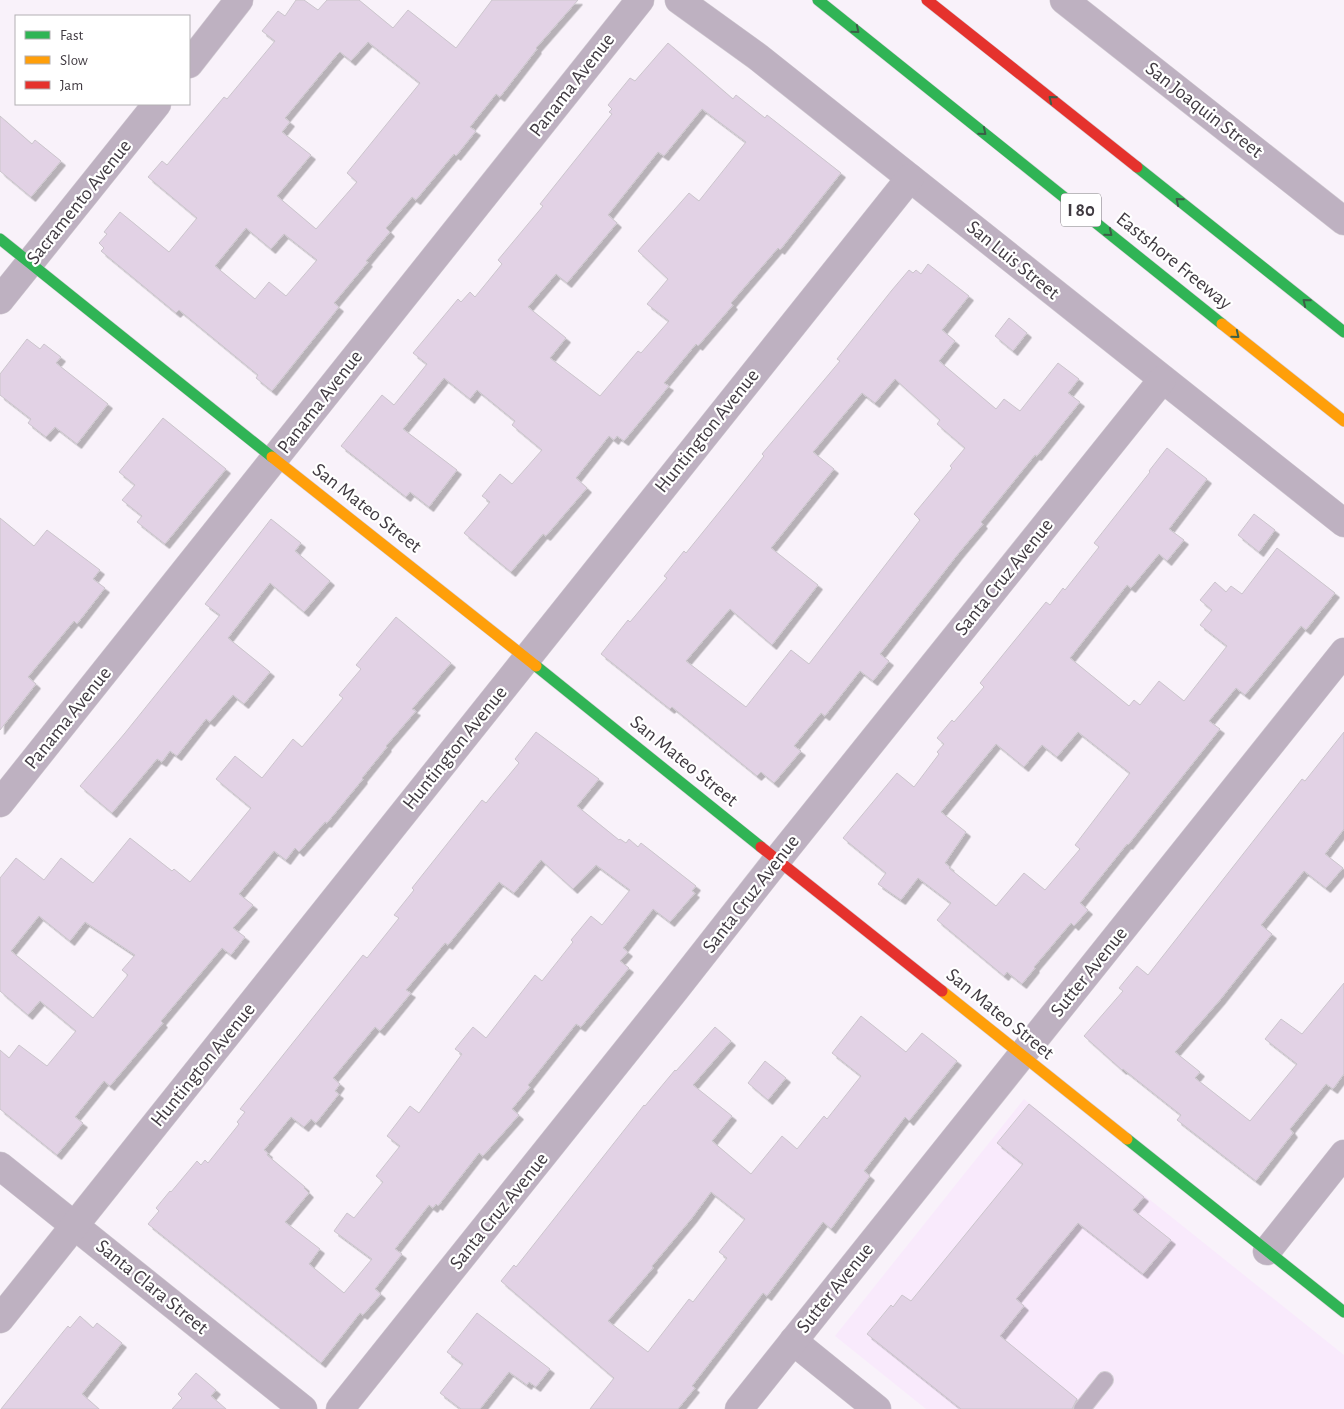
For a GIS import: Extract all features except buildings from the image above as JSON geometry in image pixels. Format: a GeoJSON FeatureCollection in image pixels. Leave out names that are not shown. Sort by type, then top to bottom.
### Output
{"type":"FeatureCollection","features":[{"type":"Feature","properties":{"kind":"main road","name":"Eastshore Freeway"},"geometry":{"type":"LineString","coordinates":[[818,0],[1344,421]]}},
{"type":"Feature","properties":{"kind":"main road"},"geometry":{"type":"LineString","coordinates":[[927,0],[1344,332]]}},
{"type":"Feature","properties":{"kind":"main road","name":"San Mateo Street"},"geometry":{"type":"LineString","coordinates":[[0,239],[1344,1312]]}},
{"type":"Feature","properties":{"kind":"street"},"geometry":{"type":"LineString","coordinates":[[190,63],[240,0]]}},
{"type":"Feature","properties":{"kind":"street","name":"Panama Avenue"},"geometry":{"type":"LineString","coordinates":[[0,803],[640,0]]}},
{"type":"Feature","properties":{"kind":"street","name":"San Luis Street"},"geometry":{"type":"LineString","coordinates":[[679,0],[758,57],[1344,523]]}},
{"type":"Feature","properties":{"kind":"street","name":"San Joaquin Street"},"geometry":{"type":"LineString","coordinates":[[1064,0],[1344,221]]}},
{"type":"Feature","properties":{"kind":"street","name":"Sacramento Avenue"},"geometry":{"type":"LineString","coordinates":[[0,300],[156,105]]}},
{"type":"Feature","properties":{"kind":"street","name":"Huntington Avenue"},"geometry":{"type":"LineString","coordinates":[[0,1319],[910,178]]}},
{"type":"Feature","properties":{"kind":"street","name":"Santa Cruz Avenue"},"geometry":{"type":"LineString","coordinates":[[340,1409],[669,998],[776,860],[1162,380]]}},
{"type":"Feature","properties":{"kind":"street","name":"Sutter Avenue"},"geometry":{"type":"LineString","coordinates":[[740,1409],[1344,652]]}},
{"type":"Feature","properties":{"kind":"street"},"geometry":{"type":"LineString","coordinates":[[1267,1251],[1344,1154]]}},
{"type":"Feature","properties":{"kind":"street","name":"Santa Clara Street"},"geometry":{"type":"LineString","coordinates":[[0,1166],[303,1409]]}},
{"type":"Feature","properties":{"kind":"street"},"geometry":{"type":"LineString","coordinates":[[793,1341],[877,1409]]}},
{"type":"Feature","properties":{"kind":"lane"},"geometry":{"type":"LineString","coordinates":[[1082,1409],[1105,1380]]}},
{"type":"Feature","properties":{"kind":"shaded area"},"geometry":{"type":"Polygon","coordinates":[[[1024,1099],[1344,1355],[1344,1409],[926,1409],[835,1336],[1024,1099]]]}},
{"type":"Feature","properties":{"kind":"traffic: fast"},"geometry":{"type":"LineString","coordinates":[[818,0],[1222,324]]}},
{"type":"Feature","properties":{"kind":"traffic: fast"},"geometry":{"type":"LineString","coordinates":[[1137,167],[1344,332]]}},
{"type":"Feature","properties":{"kind":"traffic: fast"},"geometry":{"type":"LineString","coordinates":[[0,239],[272,457]]}},
{"type":"Feature","properties":{"kind":"traffic: fast"},"geometry":{"type":"LineString","coordinates":[[536,666],[761,847]]}},
{"type":"Feature","properties":{"kind":"traffic: fast"},"geometry":{"type":"LineString","coordinates":[[1127,1139],[1344,1312]]}},
{"type":"Feature","properties":{"kind":"traffic: slow"},"geometry":{"type":"LineString","coordinates":[[1222,324],[1344,421]]}},
{"type":"Feature","properties":{"kind":"traffic: slow"},"geometry":{"type":"LineString","coordinates":[[272,457],[536,666]]}},
{"type":"Feature","properties":{"kind":"traffic: slow"},"geometry":{"type":"LineString","coordinates":[[942,991],[1127,1139]]}},
{"type":"Feature","properties":{"kind":"traffic: jam"},"geometry":{"type":"LineString","coordinates":[[927,0],[1137,167]]}},
{"type":"Feature","properties":{"kind":"traffic: jam"},"geometry":{"type":"LineString","coordinates":[[761,847],[942,991]]}}]}
